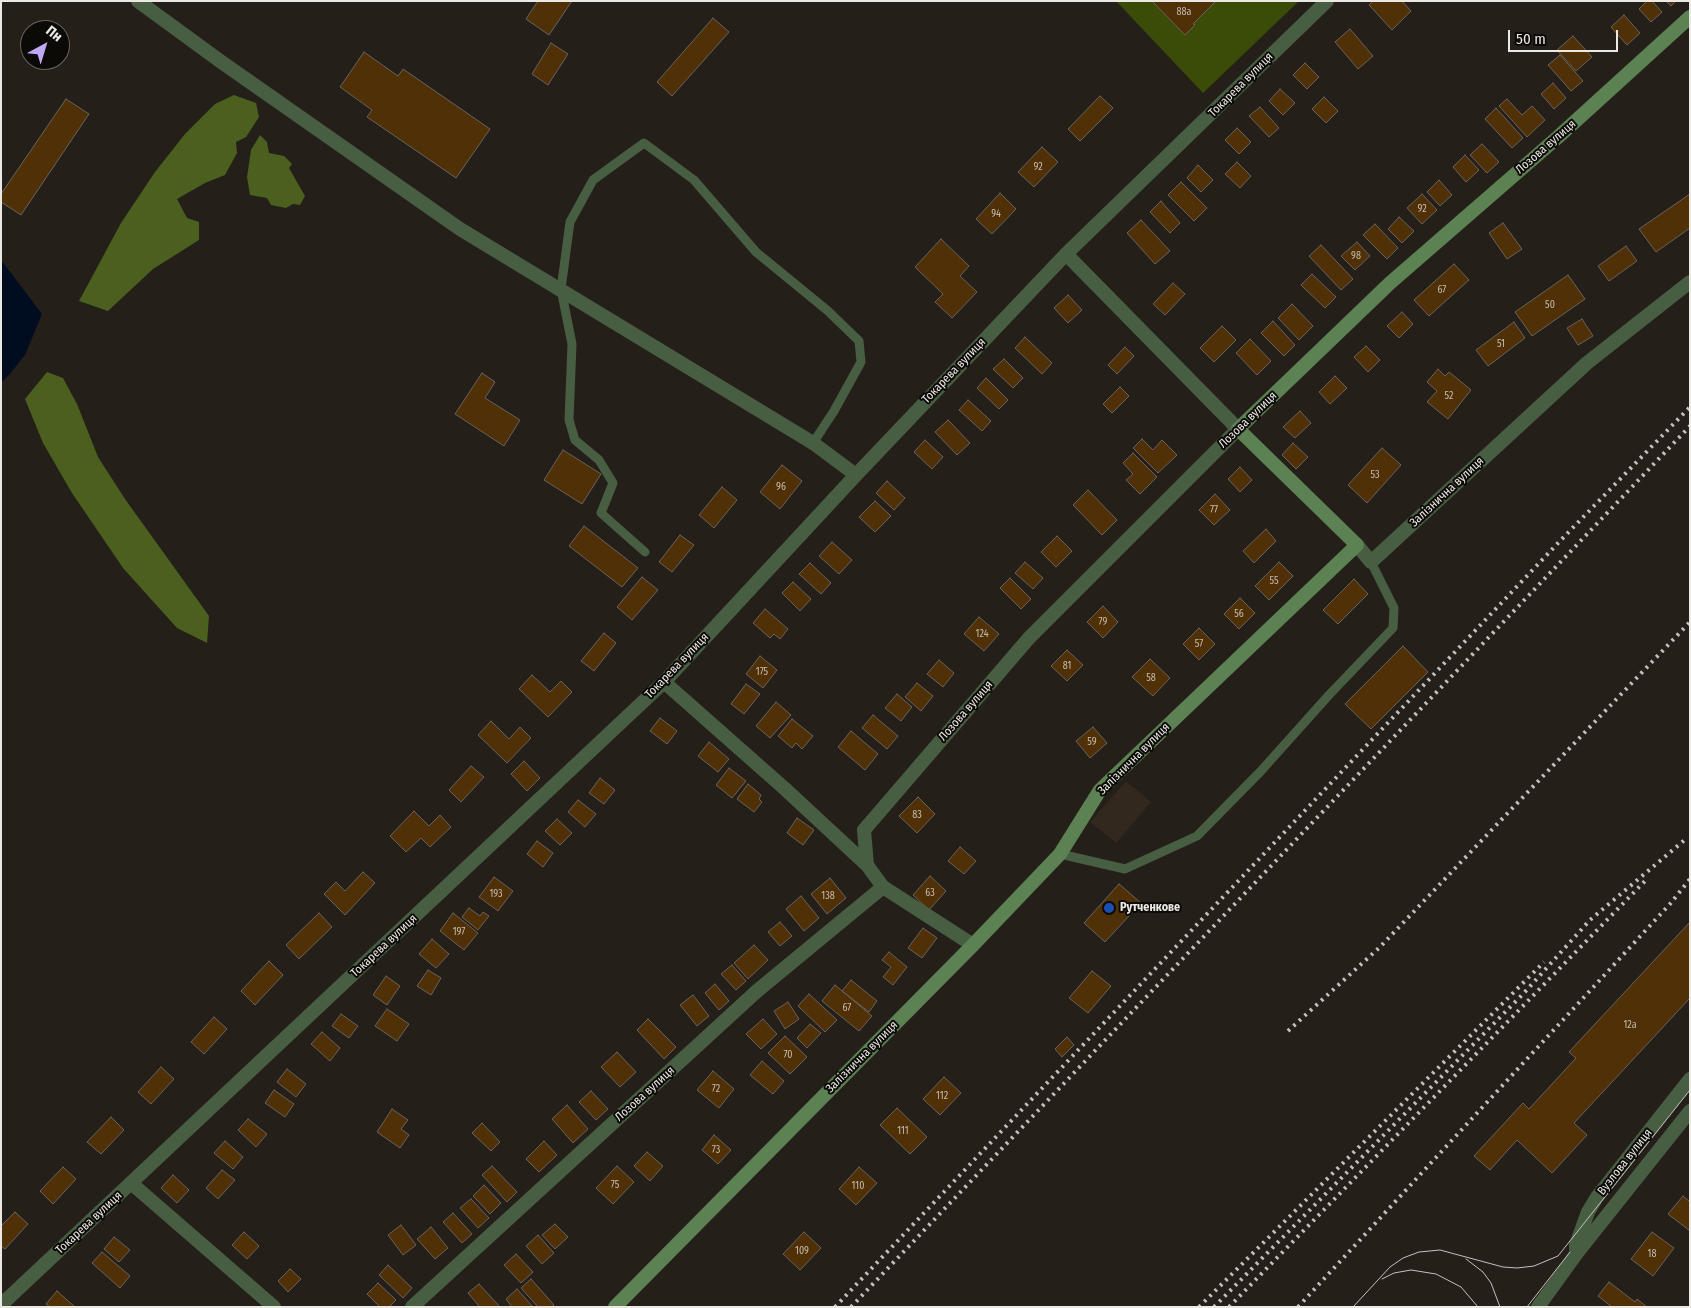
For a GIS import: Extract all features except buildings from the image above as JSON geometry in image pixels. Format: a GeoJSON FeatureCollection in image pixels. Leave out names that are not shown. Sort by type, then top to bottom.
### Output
{"type":"FeatureCollection","features":[{"type":"Feature","properties":{"kind":"main road","name":"Лозова вулиця"},"geometry":{"type":"LineString","coordinates":[[1238,429],[1390,283],[1558,137],[1690,17]]}},
{"type":"Feature","properties":{"kind":"main road"},"geometry":{"type":"LineString","coordinates":[[1238,429],[1357,545]]}},
{"type":"Feature","properties":{"kind":"main road","name":"Залізнична вулиця"},"geometry":{"type":"LineString","coordinates":[[615,1307],[973,945],[1060,854],[1100,790],[1357,545]]}},
{"type":"Feature","properties":{"kind":"street"},"geometry":{"type":"LineString","coordinates":[[138,1],[220,62],[460,229],[814,443],[856,475]]}},
{"type":"Feature","properties":{"kind":"street","name":"Токарева вулиця"},"geometry":{"type":"LineString","coordinates":[[1,1306],[664,682],[856,475],[1066,254],[1327,1]]}},
{"type":"Feature","properties":{"kind":"street"},"geometry":{"type":"LineString","coordinates":[[1066,254],[1238,429]]}},
{"type":"Feature","properties":{"kind":"street","name":"Залізнична вулиця"},"geometry":{"type":"LineString","coordinates":[[1371,562],[1587,363],[1690,282]]}},
{"type":"Feature","properties":{"kind":"street","name":"Лозова вулиця"},"geometry":{"type":"LineString","coordinates":[[867,865],[864,830],[1029,638],[1238,429]]}},
{"type":"Feature","properties":{"kind":"street"},"geometry":{"type":"LineString","coordinates":[[1357,545],[1371,562]]}},
{"type":"Feature","properties":{"kind":"street"},"geometry":{"type":"LineString","coordinates":[[664,682],[784,788],[867,865],[882,887],[973,945]]}},
{"type":"Feature","properties":{"kind":"street","name":"Лозова вулиця"},"geometry":{"type":"LineString","coordinates":[[412,1307],[757,991],[882,887]]}},
{"type":"Feature","properties":{"kind":"street","name":"Вузлова вулиця"},"geometry":{"type":"LineString","coordinates":[[1576,1253],[1576,1245],[1588,1212],[1597,1197],[1690,1079]]}},
{"type":"Feature","properties":{"kind":"street","name":"Вузлова вулиця"},"geometry":{"type":"LineString","coordinates":[[1538,1307],[1576,1253],[1690,1111]]}},
{"type":"Feature","properties":{"kind":"street"},"geometry":{"type":"LineString","coordinates":[[131,1183],[274,1307]]}},
{"type":"Feature","properties":{"kind":"lane"},"geometry":{"type":"LineString","coordinates":[[645,552],[601,513],[613,483],[598,460],[575,440],[569,420],[572,344],[561,289],[570,222],[593,180],[644,143],[694,180],[756,252],[828,311],[859,341],[861,362],[814,443]]}},
{"type":"Feature","properties":{"kind":"lane"},"geometry":{"type":"LineString","coordinates":[[1060,854],[1126,869],[1197,836],[1260,772],[1329,695],[1393,628],[1394,608],[1371,562]]}},
{"type":"Feature","properties":{"kind":"shaded area"},"geometry":{"type":"Polygon","coordinates":[[[1126,781],[1151,802],[1116,843],[1090,822],[1126,781]]]}},
{"type":"Feature","properties":{"kind":"green space"},"geometry":{"type":"Polygon","coordinates":[[[1116,1],[1299,1],[1203,93],[1116,1]]]}},
{"type":"Feature","properties":{"kind":"green space"},"geometry":{"type":"Polygon","coordinates":[[[234,95],[256,103],[259,117],[246,137],[236,142],[237,153],[225,175],[205,183],[177,199],[187,218],[199,222],[199,240],[153,269],[108,311],[79,301],[121,223],[155,172],[185,134],[215,104],[234,95]]]}},
{"type":"Feature","properties":{"kind":"green space"},"geometry":{"type":"Polygon","coordinates":[[[260,135],[267,142],[269,153],[284,156],[292,164],[289,168],[305,196],[300,205],[293,204],[286,208],[271,205],[267,198],[250,195],[247,177],[251,150],[260,135]]]}},
{"type":"Feature","properties":{"kind":"green space"},"geometry":{"type":"Polygon","coordinates":[[[47,372],[63,378],[77,404],[98,457],[125,499],[209,616],[207,643],[177,628],[123,568],[72,493],[43,443],[25,399],[47,372]]]}},
{"type":"Feature","properties":{"kind":"water"},"geometry":{"type":"Polygon","coordinates":[[[1,260],[42,314],[25,355],[1,383],[1,260]]]}},
{"type":"Feature","properties":{"kind":"tram line"},"geometry":{"type":"LineString","coordinates":[[1353,1307],[1390,1267],[1403,1258],[1419,1252],[1440,1250],[1503,1267],[1517,1268],[1534,1266],[1558,1256],[1690,1090]]}},
{"type":"Feature","properties":{"kind":"tram line"},"geometry":{"type":"LineString","coordinates":[[1527,1307],[1570,1252]]}},
{"type":"Feature","properties":{"kind":"tram line"},"geometry":{"type":"LineString","coordinates":[[1466,1259],[1483,1272],[1491,1283],[1500,1307]]}},
{"type":"Feature","properties":{"kind":"tram line"},"geometry":{"type":"LineString","coordinates":[[1382,1279],[1394,1273],[1411,1270],[1436,1274],[1461,1287],[1478,1307]]}},
{"type":"Feature","properties":{"kind":"railway"},"geometry":{"type":"LineString","coordinates":[[835,1307],[1560,541],[1690,407]]}},
{"type":"Feature","properties":{"kind":"railway"},"geometry":{"type":"LineString","coordinates":[[851,1307],[1690,426]]}},
{"type":"Feature","properties":{"kind":"railway"},"geometry":{"type":"LineString","coordinates":[[1288,1031],[1380,947],[1690,622]]}},
{"type":"Feature","properties":{"kind":"railway"},"geometry":{"type":"LineString","coordinates":[[1214,1307],[1524,993],[1590,920],[1687,838]]}},
{"type":"Feature","properties":{"kind":"railway"},"geometry":{"type":"LineString","coordinates":[[1298,1307],[1670,904],[1690,879]]}},
{"type":"Feature","properties":{"kind":"railway"},"geometry":{"type":"LineString","coordinates":[[1229,1307],[1646,880]]}},
{"type":"Feature","properties":{"kind":"railway"},"geometry":{"type":"LineString","coordinates":[[1199,1307],[1544,962]]}},
{"type":"Feature","properties":{"kind":"place","name":"Рутченкове"},"geometry":{"type":"Point","coordinates":[1109,908]}}]}
